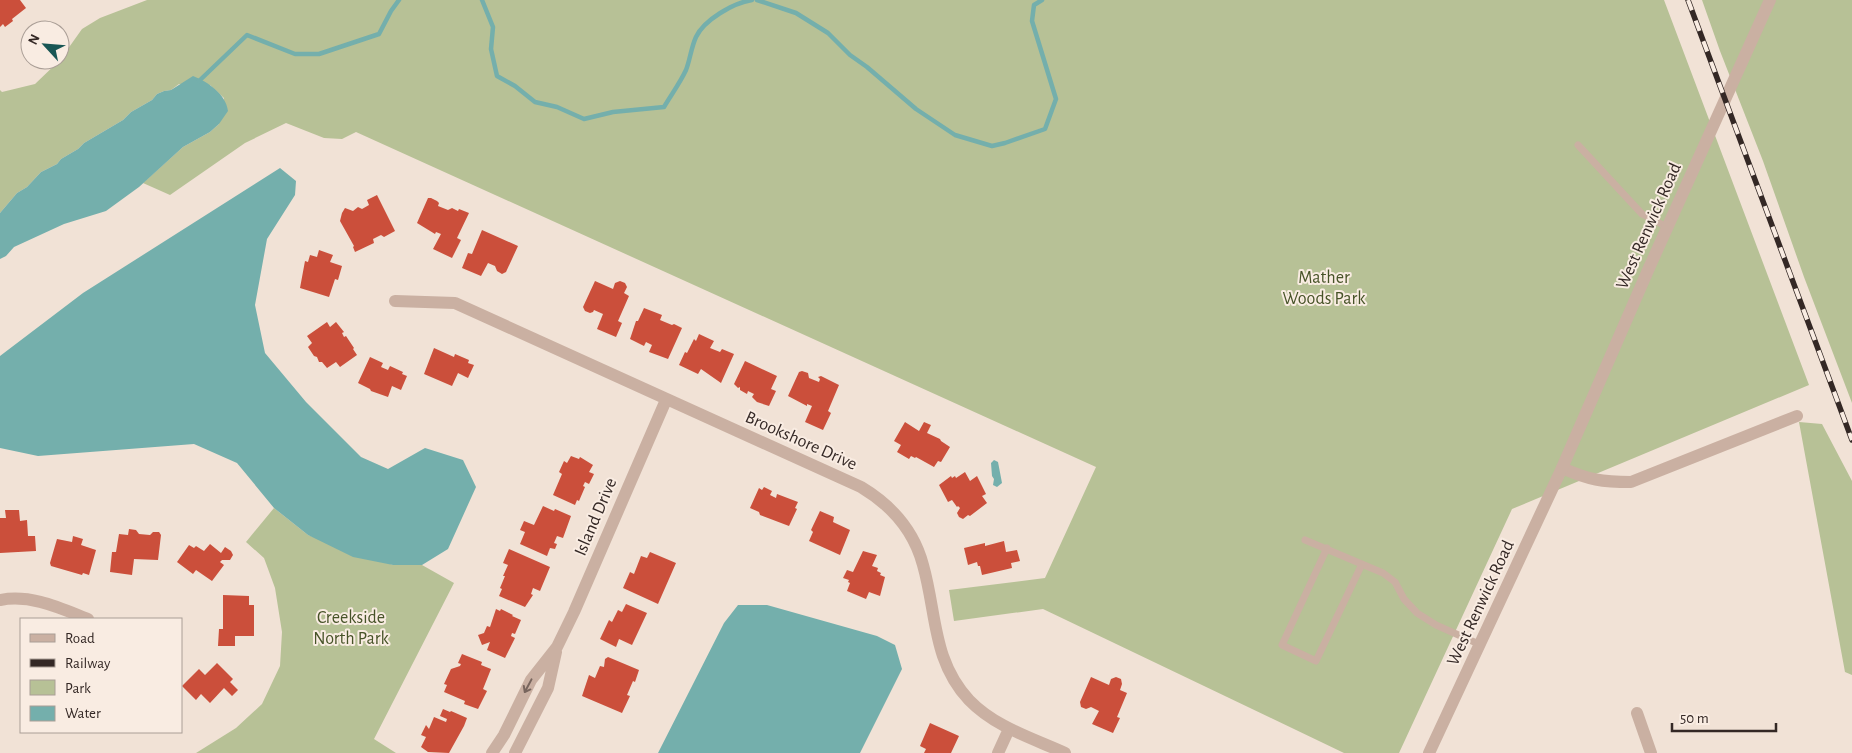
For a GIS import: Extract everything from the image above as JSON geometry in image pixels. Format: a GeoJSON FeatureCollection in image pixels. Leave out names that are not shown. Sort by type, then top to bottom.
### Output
{"type":"FeatureCollection","features":[{"type":"Feature","properties":{"kind":"street","name":"West Renwick Road"},"geometry":{"type":"LineString","coordinates":[[1430,753],[1562,468],[1667,227],[1770,0]]}},
{"type":"Feature","properties":{"kind":"street","name":"Brookshore Drive"},"geometry":{"type":"LineString","coordinates":[[395,301],[455,303],[861,487],[891,509],[906,529],[919,554],[924,566],[939,650],[958,686],[976,707],[992,720],[1065,753]]}},
{"type":"Feature","properties":{"kind":"street","name":"Island Drive"},"geometry":{"type":"LineString","coordinates":[[492,753],[504,735],[531,680],[557,647],[666,400]]}},
{"type":"Feature","properties":{"kind":"street"},"geometry":{"type":"LineString","coordinates":[[1562,468],[1583,477],[1604,482],[1631,482],[1797,416]]}},
{"type":"Feature","properties":{"kind":"street"},"geometry":{"type":"LineString","coordinates":[[0,600],[18,598],[47,603],[85,618]]}},
{"type":"Feature","properties":{"kind":"street","name":"Island Drive"},"geometry":{"type":"LineString","coordinates":[[515,753],[548,688],[557,647]]}},
{"type":"Feature","properties":{"kind":"street"},"geometry":{"type":"LineString","coordinates":[[1637,712],[1651,753]]}},
{"type":"Feature","properties":{"kind":"street"},"geometry":{"type":"LineString","coordinates":[[998,753],[1009,728]]}},
{"type":"Feature","properties":{"kind":"lane"},"geometry":{"type":"LineString","coordinates":[[1578,145],[1642,214],[1667,227]]}},
{"type":"Feature","properties":{"kind":"lane"},"geometry":{"type":"LineString","coordinates":[[1305,540],[1383,573],[1394,582],[1404,599],[1417,613],[1436,625],[1481,645]]}},
{"type":"Feature","properties":{"kind":"lane"},"geometry":{"type":"LineString","coordinates":[[1327,548],[1282,645],[1316,661],[1362,564]]}},
{"type":"Feature","properties":{"kind":"green space","name":"Mather Woods Park"},"geometry":{"type":"Polygon","coordinates":[[[147,0],[1664,0],[1809,385],[1512,509],[1399,753],[1344,753],[1043,609],[954,621],[949,590],[1045,578],[1096,467],[356,132],[342,139],[324,138],[286,123],[245,143],[170,195],[143,183],[183,147],[210,132],[219,124],[224,98],[210,85],[179,84],[171,90],[157,94],[152,100],[131,112],[123,120],[84,143],[57,164],[41,172],[27,187],[17,193],[0,213],[0,90],[2,92],[35,84],[50,70],[70,70],[70,46],[82,29],[100,18],[147,0]]]}},
{"type":"Feature","properties":{"kind":"green space"},"geometry":{"type":"Polygon","coordinates":[[[1702,0],[1852,0],[1852,403],[1804,277],[1763,161],[1702,0]]]}},
{"type":"Feature","properties":{"kind":"green space"},"geometry":{"type":"Polygon","coordinates":[[[1799,422],[1822,424],[1852,481],[1852,675],[1845,672],[1799,422]]]}},
{"type":"Feature","properties":{"kind":"green space","name":"Creekside North Park"},"geometry":{"type":"Polygon","coordinates":[[[274,508],[308,535],[393,565],[422,565],[454,583],[374,739],[396,753],[196,753],[236,728],[262,704],[280,666],[282,632],[275,588],[264,558],[246,542],[274,508]]]}},
{"type":"Feature","properties":{"kind":"water"},"geometry":{"type":"Polygon","coordinates":[[[193,76],[210,85],[224,99],[228,111],[219,124],[210,132],[183,147],[139,187],[106,211],[64,224],[14,247],[6,256],[0,259],[0,213],[17,193],[27,187],[41,172],[57,164],[84,143],[123,120],[131,112],[152,100],[157,94],[171,90],[193,76]]]}},
{"type":"Feature","properties":{"kind":"water"},"geometry":{"type":"Polygon","coordinates":[[[280,168],[296,181],[295,195],[267,239],[255,305],[265,353],[306,402],[361,457],[388,469],[425,448],[463,460],[476,487],[448,549],[422,565],[393,565],[353,557],[308,535],[274,508],[237,463],[194,444],[38,456],[0,448],[0,356],[83,293],[280,168]]]}},
{"type":"Feature","properties":{"kind":"water"},"geometry":{"type":"Polygon","coordinates":[[[994,460],[998,462],[1002,483],[997,487],[993,485],[994,479],[992,476],[991,463],[994,460]]]}},
{"type":"Feature","properties":{"kind":"water"},"geometry":{"type":"Polygon","coordinates":[[[738,605],[767,605],[877,636],[895,645],[902,669],[860,753],[658,753],[724,623],[738,605]]]}},
{"type":"Feature","properties":{"kind":"building"},"geometry":{"type":"Polygon","coordinates":[[[0,0],[20,0],[26,8],[5,27],[3,24],[0,27],[0,0]]]}},
{"type":"Feature","properties":{"kind":"building"},"geometry":{"type":"Polygon","coordinates":[[[377,195],[395,231],[384,237],[381,235],[373,239],[374,243],[355,252],[354,246],[340,221],[342,213],[345,208],[353,211],[358,207],[362,209],[369,205],[367,200],[377,195]]]}},
{"type":"Feature","properties":{"kind":"building"},"geometry":{"type":"Polygon","coordinates":[[[428,198],[437,201],[439,203],[438,206],[448,210],[452,208],[458,211],[459,209],[469,213],[457,238],[461,240],[452,258],[433,249],[441,234],[436,232],[435,234],[417,223],[428,198]]]}},
{"type":"Feature","properties":{"kind":"building"},"geometry":{"type":"Polygon","coordinates":[[[482,230],[518,246],[506,272],[502,274],[497,271],[495,266],[488,263],[481,276],[462,268],[468,253],[472,254],[482,230]]]}},
{"type":"Feature","properties":{"kind":"building"},"geometry":{"type":"Polygon","coordinates":[[[319,250],[333,255],[330,262],[342,266],[338,280],[335,279],[329,297],[300,288],[305,261],[308,262],[310,255],[317,257],[319,250]]]}},
{"type":"Feature","properties":{"kind":"building"},"geometry":{"type":"Polygon","coordinates":[[[595,281],[613,289],[615,283],[620,281],[625,283],[627,287],[624,293],[629,296],[618,321],[622,323],[616,337],[597,329],[603,314],[594,310],[590,313],[585,311],[583,307],[595,281]]]}},
{"type":"Feature","properties":{"kind":"building"},"geometry":{"type":"Polygon","coordinates":[[[644,308],[662,315],[660,320],[682,328],[668,359],[649,352],[652,345],[646,342],[644,346],[630,339],[636,321],[638,321],[644,308]]]}},
{"type":"Feature","properties":{"kind":"building"},"geometry":{"type":"Polygon","coordinates":[[[327,322],[330,327],[336,322],[357,355],[340,367],[336,362],[327,368],[322,362],[319,362],[308,347],[312,343],[307,336],[327,322]]]}},
{"type":"Feature","properties":{"kind":"building"},"geometry":{"type":"Polygon","coordinates":[[[699,334],[714,341],[710,348],[720,352],[722,349],[734,354],[721,383],[701,369],[698,374],[679,365],[685,352],[687,353],[694,339],[696,341],[699,334]]]}},
{"type":"Feature","properties":{"kind":"building"},"geometry":{"type":"Polygon","coordinates":[[[434,348],[454,357],[455,354],[469,360],[468,363],[474,365],[468,378],[458,373],[452,386],[424,374],[434,348]]]}},
{"type":"Feature","properties":{"kind":"building"},"geometry":{"type":"Polygon","coordinates":[[[370,357],[383,363],[381,367],[388,370],[390,366],[407,376],[401,390],[392,386],[388,397],[371,391],[358,383],[370,357]]]}},
{"type":"Feature","properties":{"kind":"building"},"geometry":{"type":"Polygon","coordinates":[[[745,361],[777,376],[771,389],[776,391],[769,406],[757,402],[752,397],[754,394],[748,391],[747,394],[734,384],[745,361]]]}},
{"type":"Feature","properties":{"kind":"building"},"geometry":{"type":"Polygon","coordinates":[[[799,372],[808,373],[809,378],[819,382],[820,379],[818,377],[821,376],[839,385],[828,411],[831,413],[823,430],[805,422],[812,406],[807,404],[807,406],[788,396],[799,372]]]}},
{"type":"Feature","properties":{"kind":"building"},"geometry":{"type":"Polygon","coordinates":[[[905,422],[919,431],[924,422],[931,425],[927,433],[940,439],[950,447],[941,462],[938,461],[934,467],[916,457],[911,456],[909,459],[897,452],[901,445],[894,441],[905,422]]]}},
{"type":"Feature","properties":{"kind":"building"},"geometry":{"type":"Polygon","coordinates":[[[571,456],[579,459],[580,457],[593,465],[589,472],[594,474],[589,484],[585,482],[583,486],[585,487],[579,501],[577,500],[575,505],[553,495],[562,474],[559,472],[564,461],[567,463],[571,456]]]}},
{"type":"Feature","properties":{"kind":"building"},"geometry":{"type":"Polygon","coordinates":[[[965,472],[970,481],[977,476],[986,494],[982,496],[987,503],[963,519],[957,513],[960,508],[952,500],[948,502],[939,485],[951,476],[956,478],[965,472]]]}},
{"type":"Feature","properties":{"kind":"building"},"geometry":{"type":"Polygon","coordinates":[[[764,487],[772,491],[770,495],[776,498],[777,494],[798,502],[795,508],[797,509],[789,526],[760,515],[759,512],[750,508],[759,488],[762,490],[764,487]]]}},
{"type":"Feature","properties":{"kind":"building"},"geometry":{"type":"Polygon","coordinates":[[[543,506],[571,516],[563,538],[557,536],[554,543],[557,544],[555,549],[550,548],[547,556],[520,544],[525,532],[520,530],[524,521],[534,525],[543,506]]]}},
{"type":"Feature","properties":{"kind":"building"},"geometry":{"type":"Polygon","coordinates":[[[5,510],[19,510],[20,521],[27,520],[28,536],[35,536],[36,551],[0,553],[0,518],[6,518],[5,510]]]}},
{"type":"Feature","properties":{"kind":"building"},"geometry":{"type":"Polygon","coordinates":[[[820,511],[834,517],[833,522],[850,530],[840,555],[809,541],[813,532],[811,530],[820,511]]]}},
{"type":"Feature","properties":{"kind":"building"},"geometry":{"type":"Polygon","coordinates":[[[129,529],[136,530],[139,534],[150,535],[153,532],[159,532],[161,535],[158,560],[134,559],[132,575],[110,572],[112,552],[116,552],[119,534],[128,535],[129,529]]]}},
{"type":"Feature","properties":{"kind":"building"},"geometry":{"type":"Polygon","coordinates":[[[73,536],[83,539],[81,545],[96,550],[89,575],[83,573],[82,575],[51,566],[50,563],[57,539],[72,542],[73,536]]]}},
{"type":"Feature","properties":{"kind":"building"},"geometry":{"type":"Polygon","coordinates":[[[1004,541],[1006,552],[1017,550],[1020,561],[1011,563],[1012,568],[982,575],[977,562],[968,565],[964,548],[985,543],[985,546],[1004,541]]]}},
{"type":"Feature","properties":{"kind":"building"},"geometry":{"type":"Polygon","coordinates":[[[210,544],[221,553],[225,547],[233,555],[230,560],[222,560],[220,562],[224,565],[212,581],[196,570],[193,574],[177,562],[189,545],[194,548],[196,546],[204,551],[210,544]]]}},
{"type":"Feature","properties":{"kind":"building"},"geometry":{"type":"Polygon","coordinates":[[[509,549],[550,567],[540,591],[533,588],[531,594],[533,595],[525,607],[499,596],[505,576],[503,576],[508,565],[503,563],[509,549]]]}},
{"type":"Feature","properties":{"kind":"building"},"geometry":{"type":"Polygon","coordinates":[[[863,551],[877,555],[872,566],[878,568],[877,571],[881,573],[880,575],[885,577],[880,596],[869,592],[866,599],[847,591],[850,583],[848,582],[849,580],[843,578],[847,570],[853,572],[863,551]]]}},
{"type":"Feature","properties":{"kind":"building"},"geometry":{"type":"Polygon","coordinates":[[[650,552],[676,563],[658,604],[623,588],[630,572],[634,574],[641,556],[647,558],[650,552]]]}},
{"type":"Feature","properties":{"kind":"building"},"geometry":{"type":"Polygon","coordinates":[[[223,595],[249,596],[249,605],[254,605],[254,636],[235,636],[235,646],[218,646],[219,629],[223,629],[223,595]]]}},
{"type":"Feature","properties":{"kind":"building"},"geometry":{"type":"Polygon","coordinates":[[[626,604],[647,613],[632,645],[619,639],[616,647],[600,639],[609,620],[612,622],[618,610],[622,612],[626,604]]]}},
{"type":"Feature","properties":{"kind":"building"},"geometry":{"type":"Polygon","coordinates":[[[496,609],[500,611],[501,609],[521,620],[515,634],[512,633],[511,636],[515,638],[505,658],[487,650],[490,642],[482,645],[478,635],[484,633],[487,626],[490,627],[496,609]]]}},
{"type":"Feature","properties":{"kind":"building"},"geometry":{"type":"Polygon","coordinates":[[[462,654],[482,662],[481,665],[491,669],[483,689],[487,691],[478,709],[464,704],[465,701],[444,692],[447,685],[444,684],[451,669],[460,666],[461,664],[458,663],[462,654]]]}},
{"type":"Feature","properties":{"kind":"building"},"geometry":{"type":"Polygon","coordinates":[[[608,657],[639,670],[635,682],[633,681],[627,695],[630,696],[622,713],[582,696],[589,675],[595,678],[600,666],[604,667],[605,659],[608,657]]]}},
{"type":"Feature","properties":{"kind":"building"},"geometry":{"type":"Polygon","coordinates":[[[217,663],[233,679],[230,682],[238,690],[232,696],[224,688],[210,703],[201,694],[196,700],[182,686],[199,669],[205,675],[217,663]]]}},
{"type":"Feature","properties":{"kind":"building"},"geometry":{"type":"Polygon","coordinates":[[[1091,677],[1109,685],[1111,679],[1116,677],[1121,679],[1120,690],[1127,693],[1117,717],[1120,718],[1113,733],[1092,724],[1099,711],[1091,707],[1086,709],[1081,707],[1080,702],[1091,677]]]}},
{"type":"Feature","properties":{"kind":"building"},"geometry":{"type":"Polygon","coordinates":[[[443,709],[467,718],[449,753],[428,752],[421,747],[426,737],[421,735],[426,725],[429,729],[434,717],[446,722],[447,719],[440,716],[443,709]]]}},
{"type":"Feature","properties":{"kind":"building"},"geometry":{"type":"Polygon","coordinates":[[[930,723],[959,736],[951,753],[924,753],[926,749],[920,746],[930,723]]]}},
{"type":"Feature","properties":{"kind":"waterway"},"geometry":{"type":"LineString","coordinates":[[199,81],[247,35],[295,54],[319,54],[379,34],[399,0]]}},
{"type":"Feature","properties":{"kind":"waterway"},"geometry":{"type":"LineString","coordinates":[[482,0],[493,27],[491,49],[497,76],[515,86],[535,102],[557,107],[584,119],[613,112],[664,107],[686,70],[694,41],[705,24],[720,13],[752,0]]}},
{"type":"Feature","properties":{"kind":"waterway"},"geometry":{"type":"LineString","coordinates":[[757,0],[796,13],[828,33],[850,55],[916,109],[955,135],[992,146],[1045,129],[1056,99],[1032,21],[1034,5],[1042,0]]}},
{"type":"Feature","properties":{"kind":"railway"},"geometry":{"type":"LineString","coordinates":[[1688,0],[1852,440]]}}]}
